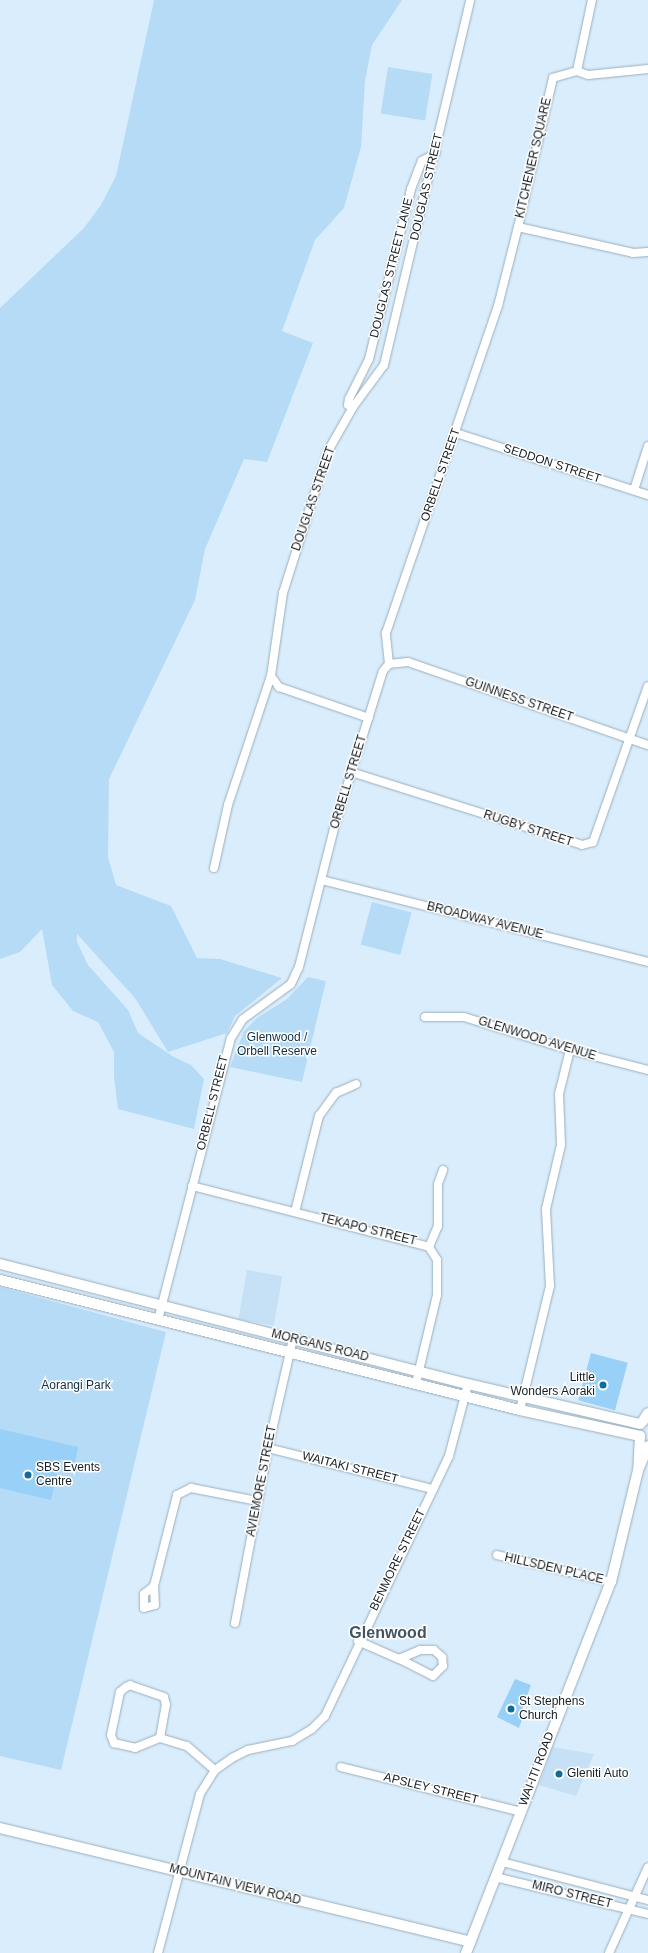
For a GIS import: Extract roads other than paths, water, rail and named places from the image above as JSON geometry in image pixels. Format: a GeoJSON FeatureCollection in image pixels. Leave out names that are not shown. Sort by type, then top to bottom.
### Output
{"type":"FeatureCollection","features":[{"type":"Feature","properties":{"kind":"street","name":"DOUGLAS STREET"},"geometry":{"type":"LineString","coordinates":[[214,868],[228,805],[271,676],[285,585],[328,451],[353,407],[384,365],[436,153],[470,0]]}},
{"type":"Feature","properties":{"kind":"street"},"geometry":{"type":"LineString","coordinates":[[577,71],[592,0]]}},
{"type":"Feature","properties":{"kind":"street","name":"KITCHENER SQUARE"},"geometry":{"type":"LineString","coordinates":[[648,69],[588,75],[577,71],[552,78],[518,227],[633,253],[648,252]]}},
{"type":"Feature","properties":{"kind":"street","name":"DOUGLAS STREET LANE"},"geometry":{"type":"LineString","coordinates":[[353,407],[348,405],[348,399],[369,359],[411,188],[422,161],[436,153]]}},
{"type":"Feature","properties":{"kind":"street","name":"ORBELL STREET"},"geometry":{"type":"LineString","coordinates":[[158,1320],[231,1038],[243,1019],[283,991],[296,976],[351,772],[383,671],[389,664],[386,633],[456,433],[498,306],[518,227]]}},
{"type":"Feature","properties":{"kind":"street","name":"SEDDON STREET"},"geometry":{"type":"LineString","coordinates":[[456,433],[648,495]]}},
{"type":"Feature","properties":{"kind":"street"},"geometry":{"type":"LineString","coordinates":[[634,490],[648,446]]}},
{"type":"Feature","properties":{"kind":"street","name":"GUINNESS STREET"},"geometry":{"type":"LineString","coordinates":[[389,664],[408,662],[648,745]]}},
{"type":"Feature","properties":{"kind":"street"},"geometry":{"type":"LineString","coordinates":[[271,676],[279,687],[369,718]]}},
{"type":"Feature","properties":{"kind":"street","name":"RUGBY STREET"},"geometry":{"type":"LineString","coordinates":[[351,772],[582,845],[594,842],[648,686]]}},
{"type":"Feature","properties":{"kind":"street","name":"BROADWAY AVENUE"},"geometry":{"type":"LineString","coordinates":[[322,880],[648,962]]}},
{"type":"Feature","properties":{"kind":"street","name":"GLENWOOD AVENUE"},"geometry":{"type":"LineString","coordinates":[[425,1017],[464,1017],[570,1050],[648,1070]]}},
{"type":"Feature","properties":{"kind":"street"},"geometry":{"type":"LineString","coordinates":[[520,1410],[550,1286],[546,1209],[561,1145],[559,1094],[570,1050]]}},
{"type":"Feature","properties":{"kind":"street"},"geometry":{"type":"LineString","coordinates":[[295,1212],[319,1116],[336,1093],[356,1084]]}},
{"type":"Feature","properties":{"kind":"street"},"geometry":{"type":"LineString","coordinates":[[429,1247],[438,1226],[438,1184],[443,1170]]}},
{"type":"Feature","properties":{"kind":"street","name":"TEKAPO STREET"},"geometry":{"type":"LineString","coordinates":[[192,1186],[429,1247],[437,1260],[438,1285],[420,1371],[416,1383]]}},
{"type":"Feature","properties":{"kind":"street","name":"MORGANS ROAD"},"geometry":{"type":"LineString","coordinates":[[0,1264],[468,1384],[645,1420]]}},
{"type":"Feature","properties":{"kind":"street"},"geometry":{"type":"LineString","coordinates":[[42,1291],[46,1276]]}},
{"type":"Feature","properties":{"kind":"street","name":"MORGANS ROAD"},"geometry":{"type":"LineString","coordinates":[[0,1280],[520,1410],[644,1438]]}},
{"type":"Feature","properties":{"kind":"street","name":"AVIEMORE STREET"},"geometry":{"type":"LineString","coordinates":[[235,1623],[257,1501],[293,1340]]}},
{"type":"Feature","properties":{"kind":"street","name":"BENMORE STREET"},"geometry":{"type":"LineString","coordinates":[[158,1953],[178,1871],[200,1794],[216,1770],[248,1750],[292,1741],[312,1729],[325,1716],[358,1641],[453,1446],[468,1384]]}},
{"type":"Feature","properties":{"kind":"street","name":"WAI-ITI ROAD"},"geometry":{"type":"LineString","coordinates":[[466,1953],[611,1582],[638,1470],[644,1438],[645,1420]]}},
{"type":"Feature","properties":{"kind":"street","name":"WAI-ITI ROAD"},"geometry":{"type":"LineString","coordinates":[[638,1470],[648,1446]]}},
{"type":"Feature","properties":{"kind":"street","name":"WAITAKI STREET"},"geometry":{"type":"LineString","coordinates":[[268,1448],[433,1489]]}},
{"type":"Feature","properties":{"kind":"street"},"geometry":{"type":"LineString","coordinates":[[154,1586],[177,1495],[191,1488],[257,1501]]}},
{"type":"Feature","properties":{"kind":"street","name":"HILLSDEN PLACE"},"geometry":{"type":"LineString","coordinates":[[497,1555],[611,1582]]}},
{"type":"Feature","properties":{"kind":"street"},"geometry":{"type":"LineString","coordinates":[[358,1641],[400,1659],[433,1676],[443,1666],[442,1657],[434,1650],[420,1650],[400,1659]]}},
{"type":"Feature","properties":{"kind":"street"},"geometry":{"type":"LineString","coordinates":[[160,1738],[166,1706],[164,1697],[130,1685],[126,1687],[120,1692],[111,1735],[114,1744],[135,1748],[160,1738],[187,1746],[216,1770]]}},
{"type":"Feature","properties":{"kind":"street","name":"APSLEY STREET"},"geometry":{"type":"LineString","coordinates":[[341,1767],[521,1812]]}},
{"type":"Feature","properties":{"kind":"street","name":"MOUNTAIN VIEW ROAD"},"geometry":{"type":"LineString","coordinates":[[0,1828],[470,1942]]}},
{"type":"Feature","properties":{"kind":"street","name":"MIRO STREET"},"geometry":{"type":"LineString","coordinates":[[502,1862],[648,1900]]}},
{"type":"Feature","properties":{"kind":"street"},"geometry":{"type":"LineString","coordinates":[[609,1953],[648,1867]]}},
{"type":"Feature","properties":{"kind":"street","name":"MIRO STREET"},"geometry":{"type":"LineString","coordinates":[[495,1877],[648,1914]]}},
{"type":"Feature","properties":{"kind":"place","name":"Little Wonders Aoraki"},"geometry":{"type":"Point","coordinates":[603,1385]}},
{"type":"Feature","properties":{"kind":"place","name":"SBS Events Centre"},"geometry":{"type":"Point","coordinates":[28,1475]}},
{"type":"Feature","properties":{"kind":"place","name":"St Stephens Church"},"geometry":{"type":"Point","coordinates":[511,1709]}},
{"type":"Feature","properties":{"kind":"place","name":"Gleniti Auto"},"geometry":{"type":"Point","coordinates":[559,1774]}},
{"type":"Feature","properties":{"kind":"district","name":"Glenwood"},"geometry":{"type":"Point","coordinates":[388,1633]}},
{"type":"Feature","properties":{"kind":"park label","name":"Glenwood / Orbell Reserve"},"geometry":{"type":"Point","coordinates":[277,1045]}},
{"type":"Feature","properties":{"kind":"park label","name":"Aorangi Park"},"geometry":{"type":"Point","coordinates":[76,1386]}}]}
